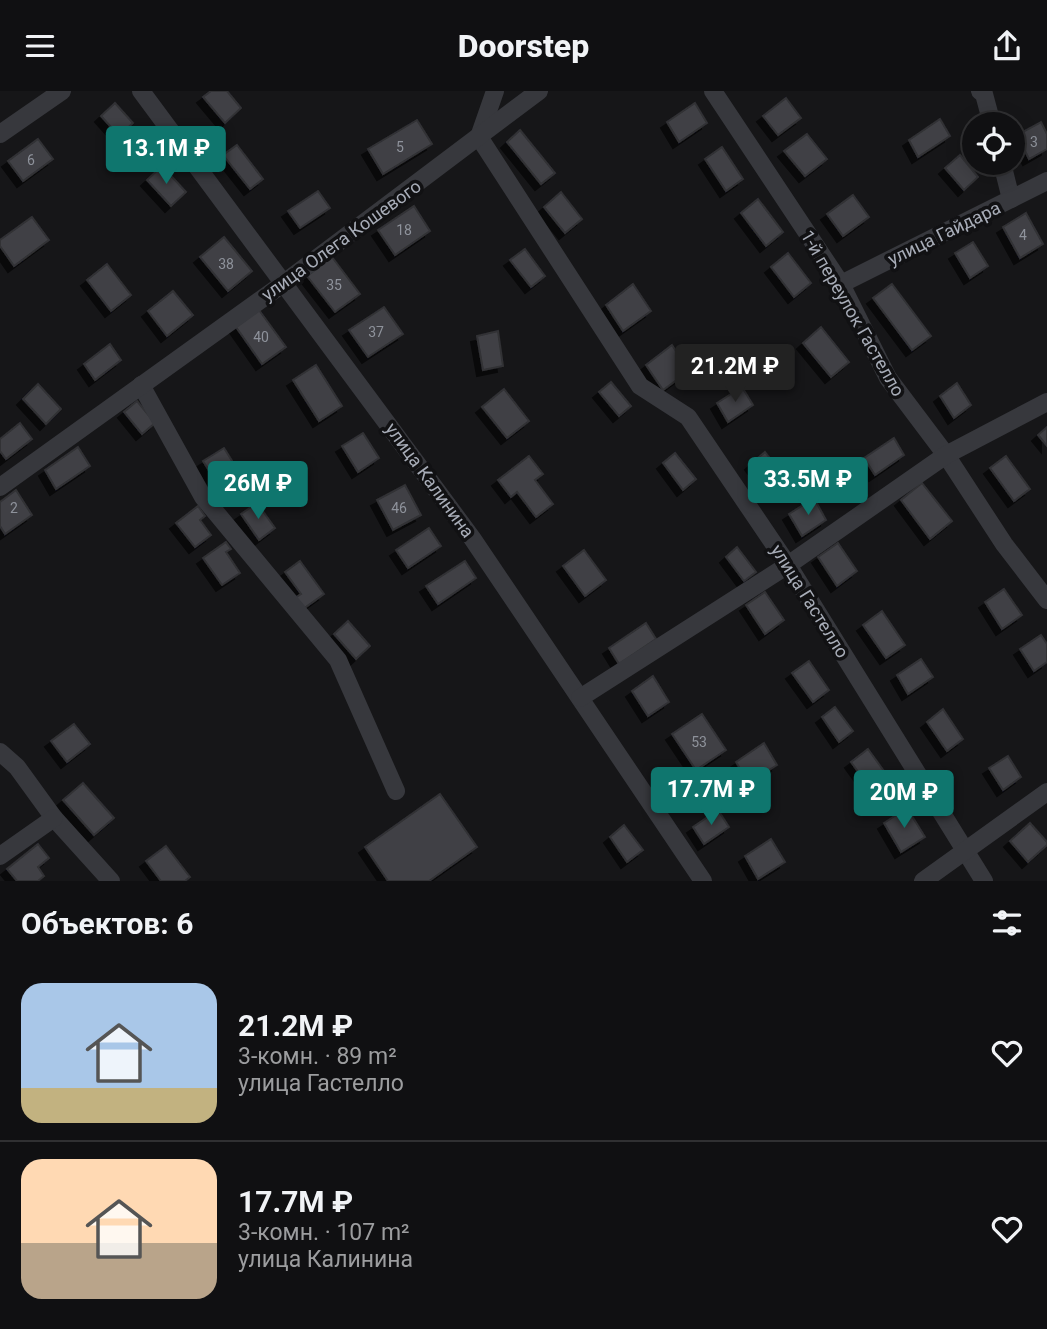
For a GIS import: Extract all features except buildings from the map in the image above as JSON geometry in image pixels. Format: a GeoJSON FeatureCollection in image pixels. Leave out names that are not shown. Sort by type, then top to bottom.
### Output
{"type":"FeatureCollection","features":[{"type":"Feature","properties":{"kind":"street"},"geometry":{"type":"LineString","coordinates":[[0,134],[62,91]]}},
{"type":"Feature","properties":{"kind":"street","name":"улица Калинина"},"geometry":{"type":"LineString","coordinates":[[141,91],[472,538],[703,881]]}},
{"type":"Feature","properties":{"kind":"street"},"geometry":{"type":"LineString","coordinates":[[480,138],[495,91]]}},
{"type":"Feature","properties":{"kind":"street","name":"улица Олега Кошевого"},"geometry":{"type":"LineString","coordinates":[[0,487],[480,138],[539,91]]}},
{"type":"Feature","properties":{"kind":"street","name":"1-й переулок Гастелло"},"geometry":{"type":"LineString","coordinates":[[713,91],[841,283],[888,378],[946,455],[1004,544],[1047,600]]}},
{"type":"Feature","properties":{"kind":"street"},"geometry":{"type":"LineString","coordinates":[[983,92],[989,112]]}},
{"type":"Feature","properties":{"kind":"street","name":"улица Гастелло"},"geometry":{"type":"LineString","coordinates":[[480,138],[639,386],[688,417],[788,565],[984,881]]}},
{"type":"Feature","properties":{"kind":"street"},"geometry":{"type":"LineString","coordinates":[[1005,175],[1011,199]]}},
{"type":"Feature","properties":{"kind":"street","name":"улица Гайдара"},"geometry":{"type":"LineString","coordinates":[[841,283],[1047,181]]}},
{"type":"Feature","properties":{"kind":"street"},"geometry":{"type":"LineString","coordinates":[[141,386],[203,497],[338,660],[396,791]]}},
{"type":"Feature","properties":{"kind":"street"},"geometry":{"type":"LineString","coordinates":[[580,698],[788,565],[946,455],[1047,402]]}},
{"type":"Feature","properties":{"kind":"street"},"geometry":{"type":"LineString","coordinates":[[0,752],[17,767],[54,818],[111,881]]}},
{"type":"Feature","properties":{"kind":"street"},"geometry":{"type":"LineString","coordinates":[[923,881],[1047,792]]}},
{"type":"Feature","properties":{"kind":"street"},"geometry":{"type":"LineString","coordinates":[[0,856],[54,818]]}}]}
